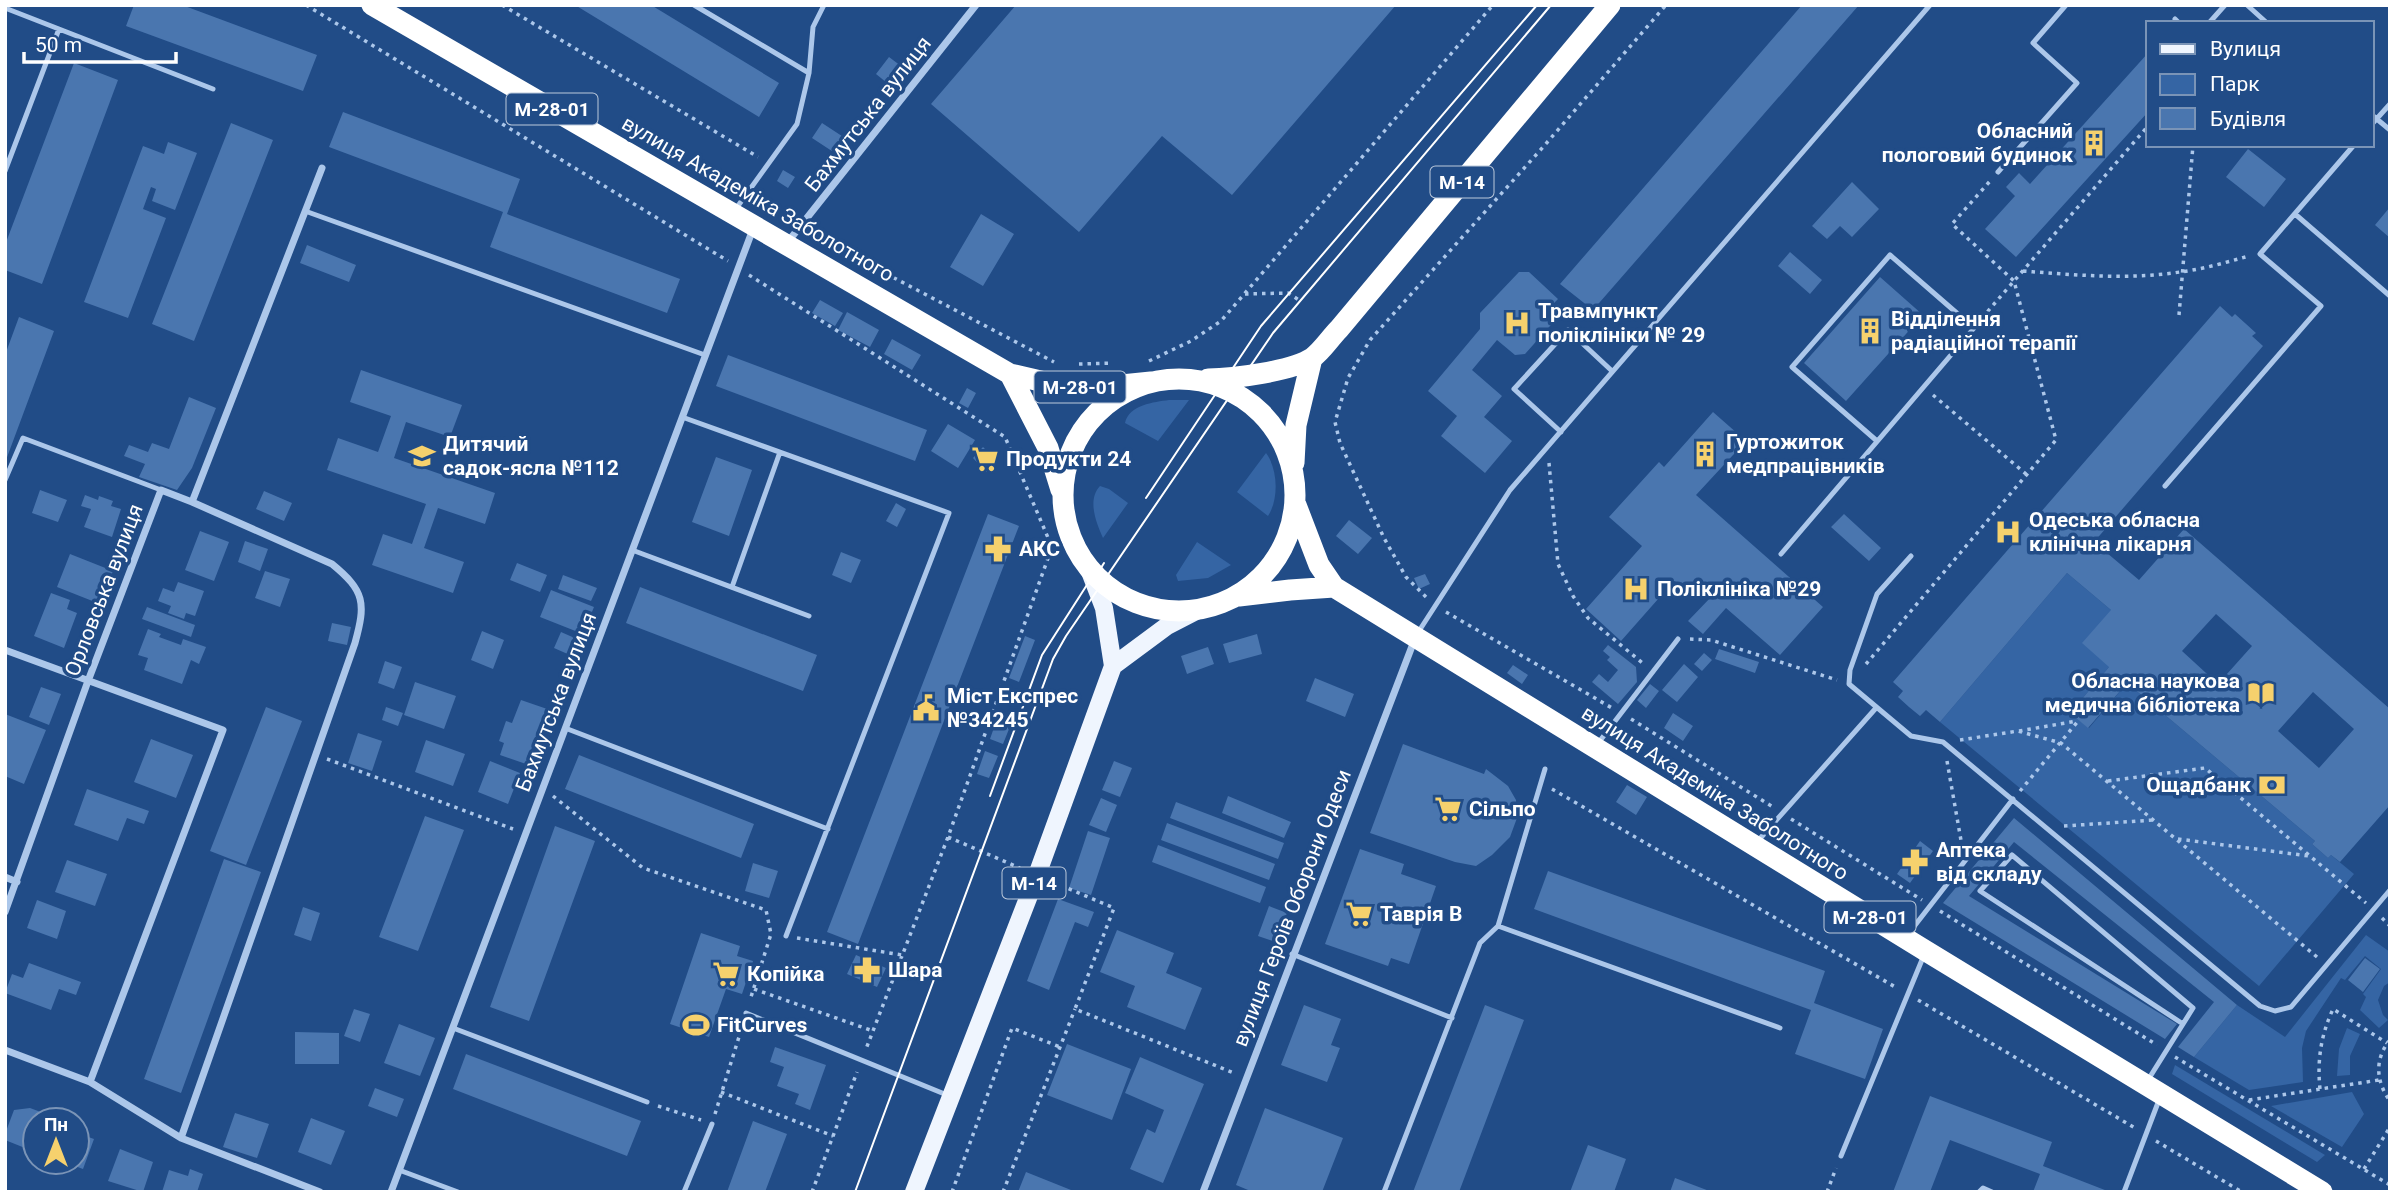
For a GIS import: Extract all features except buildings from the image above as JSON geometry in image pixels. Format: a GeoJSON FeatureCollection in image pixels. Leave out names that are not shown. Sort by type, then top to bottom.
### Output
{"type":"FeatureCollection","features":[{"type":"Feature","properties":{"kind":"highway","name":"вулиця Академіка Заболотного"},"geometry":{"type":"LineString","coordinates":[[372,5],[1010,374],[1062,386],[1102,387],[1148,372]]}},
{"type":"Feature","properties":{"kind":"highway","name":"М-14"},"geometry":{"type":"LineString","coordinates":[[1293,468],[1281,437],[1260,410],[1232,391],[1148,372],[1088,423],[1069,457],[1063,495],[1066,521],[1075,547],[1102,582],[1131,601],[1164,610],[1198,610],[1236,597],[1266,573],[1286,542],[1296,505],[1293,468],[1296,425],[1312,358],[1610,5]]}},
{"type":"Feature","properties":{"kind":"highway","name":"М-14"},"geometry":{"type":"LineString","coordinates":[[1188,379],[1242,377],[1278,370],[1312,358]]}},
{"type":"Feature","properties":{"kind":"highway","name":"М-28-01"},"geometry":{"type":"LineString","coordinates":[[1010,374],[1048,448],[1063,495]]}},
{"type":"Feature","properties":{"kind":"highway","name":"вулиця Академіка Заболотного"},"geometry":{"type":"LineString","coordinates":[[1296,505],[1319,565],[1334,587],[2322,1192]]}},
{"type":"Feature","properties":{"kind":"highway"},"geometry":{"type":"LineString","coordinates":[[1236,597],[1334,587]]}},
{"type":"Feature","properties":{"kind":"main road","name":"М-14"},"geometry":{"type":"LineString","coordinates":[[914,1192],[1037,876],[1113,666],[1104,608],[1090,569]]}},
{"type":"Feature","properties":{"kind":"main road","name":"М-14"},"geometry":{"type":"LineString","coordinates":[[1113,666],[1167,626],[1198,610]]}},
{"type":"Feature","properties":{"kind":"street","name":"Бахмутська вулиця"},"geometry":{"type":"LineString","coordinates":[[787,244],[976,5]]}},
{"type":"Feature","properties":{"kind":"street"},"geometry":{"type":"LineString","coordinates":[[192,502],[322,168]]}},
{"type":"Feature","properties":{"kind":"street","name":"Бахмутська вулиця"},"geometry":{"type":"LineString","coordinates":[[391,1192],[754,225]]}},
{"type":"Feature","properties":{"kind":"street","name":"Орловська вулиця"},"geometry":{"type":"LineString","coordinates":[[5,912],[88,681],[161,490],[332,565],[352,581],[361,600],[361,619],[181,1138]]}},
{"type":"Feature","properties":{"kind":"street","name":"вулиця Героїв Оборони Одеси"},"geometry":{"type":"LineString","coordinates":[[1203,1192],[1292,954],[1416,637]]}},
{"type":"Feature","properties":{"kind":"street"},"geometry":{"type":"LineString","coordinates":[[5,650],[223,730],[90,1082]]}},
{"type":"Feature","properties":{"kind":"street"},"geometry":{"type":"LineString","coordinates":[[5,877],[18,882]]}},
{"type":"Feature","properties":{"kind":"street"},"geometry":{"type":"LineString","coordinates":[[5,1050],[90,1082],[181,1138],[320,1192]]}},
{"type":"Feature","properties":{"kind":"lane"},"geometry":{"type":"LineString","coordinates":[[694,5],[809,74]]}},
{"type":"Feature","properties":{"kind":"lane"},"geometry":{"type":"LineString","coordinates":[[733,213],[797,124],[809,74],[813,27],[824,5]]}},
{"type":"Feature","properties":{"kind":"lane"},"geometry":{"type":"LineString","coordinates":[[1416,637],[1510,490],[1930,5]]}},
{"type":"Feature","properties":{"kind":"lane"},"geometry":{"type":"LineString","coordinates":[[1998,172],[2077,83],[2033,43],[2066,5]]}},
{"type":"Feature","properties":{"kind":"lane"},"geometry":{"type":"LineString","coordinates":[[2211,21],[2225,5]]}},
{"type":"Feature","properties":{"kind":"lane"},"geometry":{"type":"LineString","coordinates":[[2247,5],[2265,21]]}},
{"type":"Feature","properties":{"kind":"lane"},"geometry":{"type":"LineString","coordinates":[[5,8],[213,89]]}},
{"type":"Feature","properties":{"kind":"lane"},"geometry":{"type":"LineString","coordinates":[[5,171],[59,29]]}},
{"type":"Feature","properties":{"kind":"lane"},"geometry":{"type":"LineString","coordinates":[[2390,104],[2374,119],[2390,130]]}},
{"type":"Feature","properties":{"kind":"lane"},"geometry":{"type":"LineString","coordinates":[[2165,486],[2321,306],[2260,254],[2352,147]]}},
{"type":"Feature","properties":{"kind":"lane"},"geometry":{"type":"LineString","coordinates":[[305,211],[705,355]]}},
{"type":"Feature","properties":{"kind":"lane"},"geometry":{"type":"LineString","coordinates":[[2295,214],[2390,296]]}},
{"type":"Feature","properties":{"kind":"lane"},"geometry":{"type":"LineString","coordinates":[[1781,554],[1974,328],[1890,255],[1792,367],[1877,441]]}},
{"type":"Feature","properties":{"kind":"lane"},"geometry":{"type":"LineString","coordinates":[[1561,432],[1514,389],[1567,330],[1612,371]]}},
{"type":"Feature","properties":{"kind":"lane"},"geometry":{"type":"LineString","coordinates":[[682,417],[949,513],[786,936]]}},
{"type":"Feature","properties":{"kind":"lane"},"geometry":{"type":"LineString","coordinates":[[5,480],[23,438],[161,490]]}},
{"type":"Feature","properties":{"kind":"lane"},"geometry":{"type":"LineString","coordinates":[[732,587],[780,452]]}},
{"type":"Feature","properties":{"kind":"lane"},"geometry":{"type":"LineString","coordinates":[[632,550],[809,616]]}},
{"type":"Feature","properties":{"kind":"lane"},"geometry":{"type":"LineString","coordinates":[[1911,556],[1877,594],[1850,670],[1849,684],[1911,736],[1943,742],[2267,1010],[2291,1007],[2390,890]]}},
{"type":"Feature","properties":{"kind":"lane"},"geometry":{"type":"LineString","coordinates":[[1595,748],[1678,639]]}},
{"type":"Feature","properties":{"kind":"lane"},"geometry":{"type":"LineString","coordinates":[[1753,846],[1876,708]]}},
{"type":"Feature","properties":{"kind":"lane"},"geometry":{"type":"LineString","coordinates":[[565,728],[828,829]]}},
{"type":"Feature","properties":{"kind":"lane"},"geometry":{"type":"LineString","coordinates":[[1384,1192],[1480,943],[1498,926],[1545,769]]}},
{"type":"Feature","properties":{"kind":"lane"},"geometry":{"type":"LineString","coordinates":[[1905,939],[2013,799]]}},
{"type":"Feature","properties":{"kind":"lane"},"geometry":{"type":"LineString","coordinates":[[2124,1192],[2146,1135],[2153,1089],[2166,1051],[2183,1024],[2193,1008],[2012,855],[1980,891],[2183,1024]]}},
{"type":"Feature","properties":{"kind":"lane"},"geometry":{"type":"LineString","coordinates":[[1498,926],[1780,1028]]}},
{"type":"Feature","properties":{"kind":"lane"},"geometry":{"type":"LineString","coordinates":[[1841,1156],[1926,951]]}},
{"type":"Feature","properties":{"kind":"lane"},"geometry":{"type":"LineString","coordinates":[[1292,954],[1452,1018]]}},
{"type":"Feature","properties":{"kind":"lane"},"geometry":{"type":"LineString","coordinates":[[746,1013],[950,1097]]}},
{"type":"Feature","properties":{"kind":"lane"},"geometry":{"type":"LineString","coordinates":[[453,1028],[646,1102]]}},
{"type":"Feature","properties":{"kind":"lane"},"geometry":{"type":"LineString","coordinates":[[684,1192],[712,1124]]}},
{"type":"Feature","properties":{"kind":"lane"},"geometry":{"type":"LineString","coordinates":[[399,1170],[458,1192]]}},
{"type":"Feature","properties":{"kind":"lane"},"geometry":{"type":"LineString","coordinates":[[1979,1192],[1983,1188],[1992,1192]]}},
{"type":"Feature","properties":{"kind":"path"},"geometry":{"type":"LineString","coordinates":[[306,5],[738,268],[1005,437],[1052,547],[948,837],[812,1192]]}},
{"type":"Feature","properties":{"kind":"path"},"geometry":{"type":"LineString","coordinates":[[502,5],[769,163]]}},
{"type":"Feature","properties":{"kind":"path"},"geometry":{"type":"LineString","coordinates":[[1148,372],[1221,321],[1493,5]]}},
{"type":"Feature","properties":{"kind":"path"},"geometry":{"type":"LineString","coordinates":[[1666,5],[1370,340],[1348,378],[1335,422],[1340,443],[1384,538],[1406,577],[1434,606],[1621,713],[2247,1101],[2390,1185]]}},
{"type":"Feature","properties":{"kind":"path"},"geometry":{"type":"LineString","coordinates":[[1974,328],[2146,128]]}},
{"type":"Feature","properties":{"kind":"path"},"geometry":{"type":"LineString","coordinates":[[2179,315],[2193,147]]}},
{"type":"Feature","properties":{"kind":"path"},"geometry":{"type":"LineString","coordinates":[[1678,639],[1711,639],[1849,684],[2056,440],[2014,281],[1952,224],[1998,172]]}},
{"type":"Feature","properties":{"kind":"path"},"geometry":{"type":"LineString","coordinates":[[836,248],[1058,364]]}},
{"type":"Feature","properties":{"kind":"path"},"geometry":{"type":"LineString","coordinates":[[2023,271],[2106,277],[2183,272],[2260,254]]}},
{"type":"Feature","properties":{"kind":"path"},"geometry":{"type":"LineString","coordinates":[[1244,294],[1288,293],[1299,300]]}},
{"type":"Feature","properties":{"kind":"path"},"geometry":{"type":"LineString","coordinates":[[1068,364],[1119,363]]}},
{"type":"Feature","properties":{"kind":"path"},"geometry":{"type":"LineString","coordinates":[[1923,387],[2027,474]]}},
{"type":"Feature","properties":{"kind":"path"},"geometry":{"type":"LineString","coordinates":[[1548,447],[1559,564],[1573,596],[1588,618],[1653,671]]}},
{"type":"Feature","properties":{"kind":"path"},"geometry":{"type":"LineString","coordinates":[[1965,862],[1943,742],[2079,720],[2013,799]]}},
{"type":"Feature","properties":{"kind":"path"},"geometry":{"type":"LineString","coordinates":[[2018,731],[2061,743],[2326,965]]}},
{"type":"Feature","properties":{"kind":"path"},"geometry":{"type":"LineString","coordinates":[[315,754],[526,833]]}},
{"type":"Feature","properties":{"kind":"path"},"geometry":{"type":"LineString","coordinates":[[2108,781],[2205,768],[2373,909]]}},
{"type":"Feature","properties":{"kind":"path"},"geometry":{"type":"LineString","coordinates":[[1541,782],[2242,1192]]}},
{"type":"Feature","properties":{"kind":"path"},"geometry":{"type":"LineString","coordinates":[[543,788],[643,868],[766,911],[771,934],[712,1124],[646,1102]]}},
{"type":"Feature","properties":{"kind":"path"},"geometry":{"type":"LineString","coordinates":[[2048,827],[2154,820]]}},
{"type":"Feature","properties":{"kind":"path"},"geometry":{"type":"LineString","coordinates":[[2178,839],[2311,856]]}},
{"type":"Feature","properties":{"kind":"path"},"geometry":{"type":"LineString","coordinates":[[1003,1192],[1114,908]]}},
{"type":"Feature","properties":{"kind":"path"},"geometry":{"type":"LineString","coordinates":[[771,934],[902,954]]}},
{"type":"Feature","properties":{"kind":"path"},"geometry":{"type":"LineString","coordinates":[[754,989],[873,1031]]}},
{"type":"Feature","properties":{"kind":"path"},"geometry":{"type":"LineString","coordinates":[[1075,1009],[1246,1078]]}},
{"type":"Feature","properties":{"kind":"path"},"geometry":{"type":"LineString","coordinates":[[2320,1089],[2321,1042],[2333,1009],[2388,1042],[2378,1067],[2383,1092],[2390,1101]]}},
{"type":"Feature","properties":{"kind":"path"},"geometry":{"type":"LineString","coordinates":[[952,1192],[1012,1028],[1060,1047]]}},
{"type":"Feature","properties":{"kind":"path"},"geometry":{"type":"LineString","coordinates":[[2247,1101],[2379,1080]]}},
{"type":"Feature","properties":{"kind":"path"},"geometry":{"type":"LineString","coordinates":[[722,1092],[833,1136]]}},
{"type":"Feature","properties":{"kind":"path"},"geometry":{"type":"LineString","coordinates":[[2364,1169],[2390,1127]]}},
{"type":"Feature","properties":{"kind":"path"},"geometry":{"type":"LineString","coordinates":[[1827,1192],[1841,1156]]}},
{"type":"Feature","properties":{"kind":"green space"},"geometry":{"type":"Polygon","coordinates":[[[1169,400],[1189,400],[1158,441],[1125,423],[1131,412],[1137,408],[1169,400]]]}},
{"type":"Feature","properties":{"kind":"green space"},"geometry":{"type":"Polygon","coordinates":[[[1266,453],[1273,467],[1276,484],[1272,509],[1268,516],[1237,492],[1266,453]]]}},
{"type":"Feature","properties":{"kind":"green space"},"geometry":{"type":"Polygon","coordinates":[[[1100,486],[1109,489],[1128,503],[1103,538],[1093,504],[1100,486]]]}},
{"type":"Feature","properties":{"kind":"green space"},"geometry":{"type":"Polygon","coordinates":[[[1197,542],[1231,565],[1208,578],[1178,581],[1176,575],[1197,542]]]}},
{"type":"Feature","properties":{"kind":"green space"},"geometry":{"type":"Polygon","coordinates":[[[2067,573],[2111,610],[2109,667],[2070,713],[2089,728],[2127,683],[2315,841],[2312,844],[2328,858],[2331,855],[2354,874],[2259,986],[1940,722],[2067,573]]]}},
{"type":"Feature","properties":{"kind":"green space"},"geometry":{"type":"Polygon","coordinates":[[[2366,935],[2390,952],[2390,982],[2384,986],[2378,1000],[2383,1015],[2388,1020],[2379,1028],[2360,1010],[2366,997],[2363,994],[2381,969],[2365,956],[2345,980],[2341,978],[2306,1031],[2302,1048],[2303,1082],[2249,1090],[2194,1057],[2237,1005],[2285,1037],[2366,935]]]}},
{"type":"Feature","properties":{"kind":"green space"},"geometry":{"type":"Polygon","coordinates":[[[2347,1028],[2360,1034],[2350,1056],[2350,1075],[2337,1076],[2339,1049],[2347,1028]]]}},
{"type":"Feature","properties":{"kind":"green space"},"geometry":{"type":"Polygon","coordinates":[[[2175,1065],[2325,1155],[2317,1162],[2172,1074],[2175,1065]]]}},
{"type":"Feature","properties":{"kind":"green space"},"geometry":{"type":"Polygon","coordinates":[[[2352,1092],[2364,1114],[2342,1147],[2271,1106],[2352,1092]]]}},
{"type":"Feature","properties":{"kind":"tram line"},"geometry":{"type":"LineString","coordinates":[[1146,498],[1261,326],[1537,5]]}},
{"type":"Feature","properties":{"kind":"tram line"},"geometry":{"type":"LineString","coordinates":[[855,1192],[1053,659],[1066,636],[1273,333],[1551,5]]}},
{"type":"Feature","properties":{"kind":"tram line"},"geometry":{"type":"LineString","coordinates":[[990,796],[1042,655],[1092,577],[1096,576],[1104,563]]}},
{"type":"Feature","properties":{"kind":"place","name":"Обласний пологовий будинок"},"geometry":{"type":"Point","coordinates":[2094,143]}},
{"type":"Feature","properties":{"kind":"place","name":"Травмпункт поліклініки № 29"},"geometry":{"type":"Point","coordinates":[1517,323]}},
{"type":"Feature","properties":{"kind":"place","name":"Відділення радіаційної терапії"},"geometry":{"type":"Point","coordinates":[1870,331]}},
{"type":"Feature","properties":{"kind":"place","name":"Гуртожиток медпрацівників"},"geometry":{"type":"Point","coordinates":[1705,454]}},
{"type":"Feature","properties":{"kind":"place","name":"Дитячий садок-ясла №112"},"geometry":{"type":"Point","coordinates":[422,456]}},
{"type":"Feature","properties":{"kind":"place","name":"Продукти 24"},"geometry":{"type":"Point","coordinates":[985,459]}},
{"type":"Feature","properties":{"kind":"place","name":"Одеська обласна клінічна лікарня"},"geometry":{"type":"Point","coordinates":[2008,532]}},
{"type":"Feature","properties":{"kind":"place","name":"АКС"},"geometry":{"type":"Point","coordinates":[998,549]}},
{"type":"Feature","properties":{"kind":"place","name":"Поліклініка №29"},"geometry":{"type":"Point","coordinates":[1636,589]}},
{"type":"Feature","properties":{"kind":"place","name":"Обласна наукова медична бібліотека"},"geometry":{"type":"Point","coordinates":[2261,693]}},
{"type":"Feature","properties":{"kind":"place","name":"Міст Експрес №34245"},"geometry":{"type":"Point","coordinates":[926,708]}},
{"type":"Feature","properties":{"kind":"place","name":"Ощадбанк"},"geometry":{"type":"Point","coordinates":[2272,785]}},
{"type":"Feature","properties":{"kind":"place","name":"Сільпо"},"geometry":{"type":"Point","coordinates":[1448,809]}},
{"type":"Feature","properties":{"kind":"place","name":"Аптека від складу"},"geometry":{"type":"Point","coordinates":[1915,862]}},
{"type":"Feature","properties":{"kind":"place","name":"Таврія В"},"geometry":{"type":"Point","coordinates":[1359,914]}},
{"type":"Feature","properties":{"kind":"place","name":"Шара"},"geometry":{"type":"Point","coordinates":[867,970]}},
{"type":"Feature","properties":{"kind":"place","name":"Копійка"},"geometry":{"type":"Point","coordinates":[726,974]}},
{"type":"Feature","properties":{"kind":"place","name":"FitCurves"},"geometry":{"type":"Point","coordinates":[696,1025]}}]}
